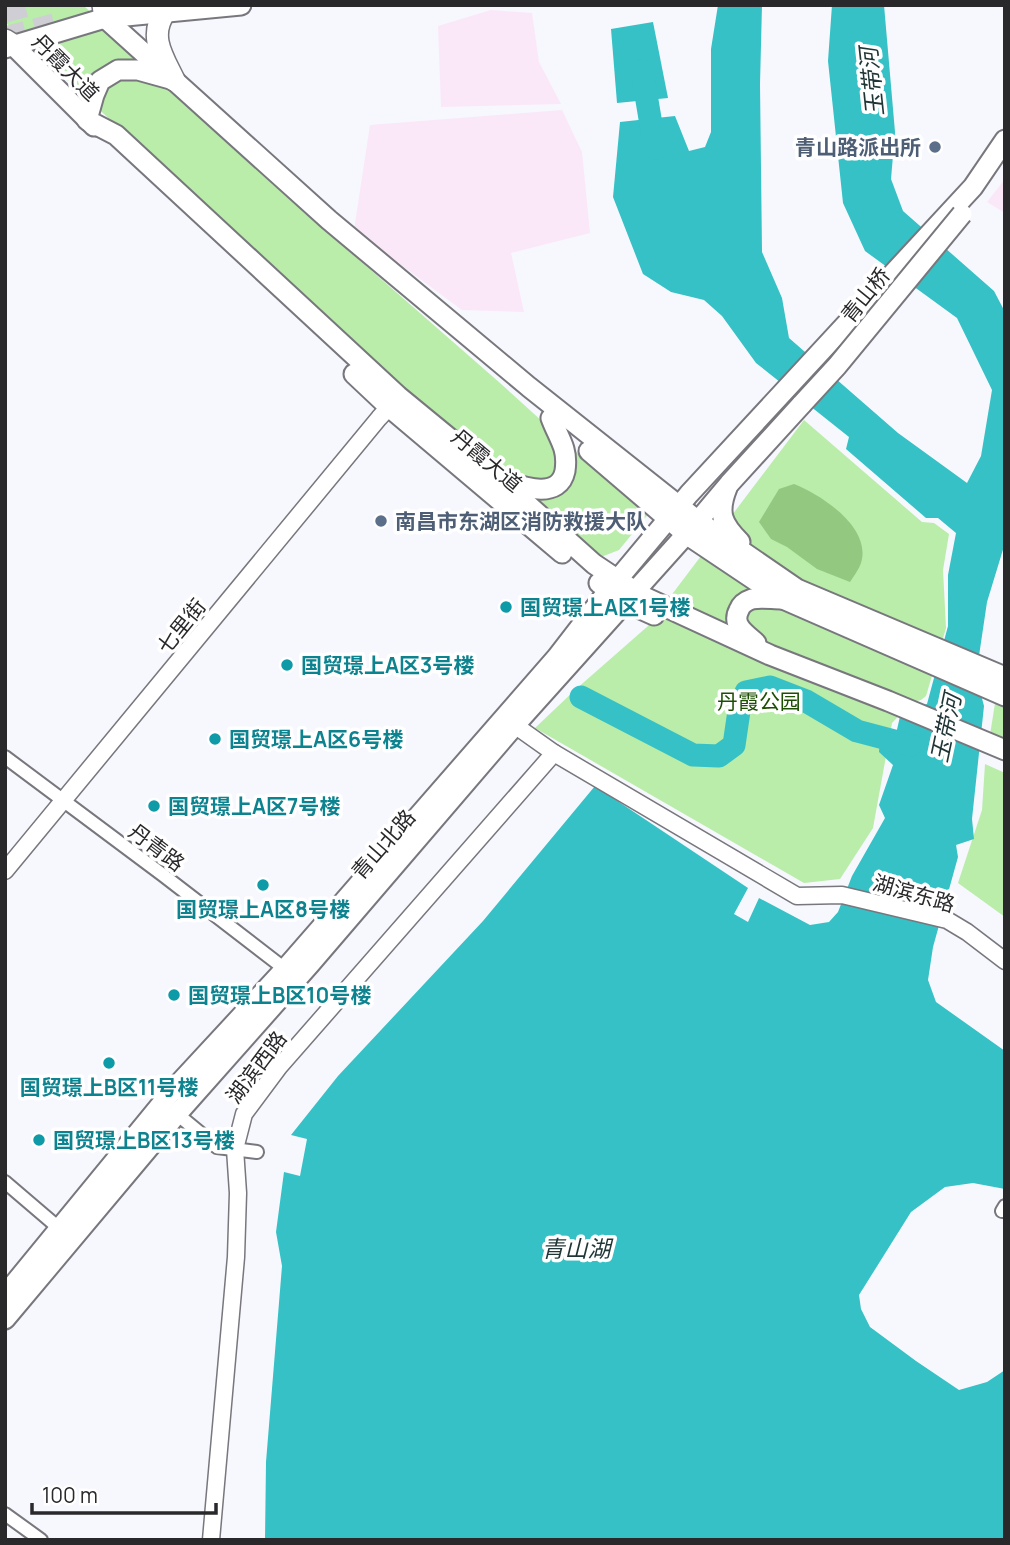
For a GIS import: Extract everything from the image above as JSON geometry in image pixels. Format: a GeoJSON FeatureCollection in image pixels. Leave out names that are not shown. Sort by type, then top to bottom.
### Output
{"type":"FeatureCollection","features":[{"type":"Feature","properties":{"kind":"highway"},"geometry":{"type":"LineString","coordinates":[[165,12],[159,21],[157,41],[170,79]]}},
{"type":"Feature","properties":{"kind":"main road"},"geometry":{"type":"LineString","coordinates":[[8,44],[104,12],[165,12],[241,5]]}},
{"type":"Feature","properties":{"kind":"main road"},"geometry":{"type":"LineString","coordinates":[[104,12],[170,79],[328,228],[551,418],[783,600]]}},
{"type":"Feature","properties":{"kind":"main road","name":"丹霞大道"},"geometry":{"type":"LineString","coordinates":[[8,44],[389,407],[573,562],[662,618],[766,665],[902,712]]}},
{"type":"Feature","properties":{"kind":"main road"},"geometry":{"type":"LineString","coordinates":[[87,120],[100,81],[118,70],[138,69],[170,79],[330,220],[617,457],[674,513]]}},
{"type":"Feature","properties":{"kind":"main road","name":"丹霞大道"},"geometry":{"type":"LineString","coordinates":[[87,120],[116,135],[398,396],[499,479],[594,564],[613,585]]}},
{"type":"Feature","properties":{"kind":"main road"},"geometry":{"type":"LineString","coordinates":[[955,214],[1005,140]]}},
{"type":"Feature","properties":{"kind":"main road"},"geometry":{"type":"LineString","coordinates":[[955,214],[1005,159]]}},
{"type":"Feature","properties":{"kind":"main road","name":"青山桥"},"geometry":{"type":"LineString","coordinates":[[783,390],[955,214]]}},
{"type":"Feature","properties":{"kind":"main road","name":"青山桥"},"geometry":{"type":"LineString","coordinates":[[802,404],[837,366],[955,214]]}},
{"type":"Feature","properties":{"kind":"main road","name":"青山北路"},"geometry":{"type":"LineString","coordinates":[[585,634],[613,585],[710,470],[783,390]]}},
{"type":"Feature","properties":{"kind":"main road","name":"青山北路"},"geometry":{"type":"LineString","coordinates":[[5,1319],[177,1114],[310,964],[509,721],[556,657],[630,597],[802,404]]}},
{"type":"Feature","properties":{"kind":"main road"},"geometry":{"type":"LineString","coordinates":[[499,479],[539,490],[560,483],[564,474],[565,452],[551,418]]}},
{"type":"Feature","properties":{"kind":"main road"},"geometry":{"type":"LineString","coordinates":[[617,457],[670,485],[690,483],[710,470]]}},
{"type":"Feature","properties":{"kind":"main road"},"geometry":{"type":"LineString","coordinates":[[729,484],[721,503],[722,514],[728,529],[761,564]]}},
{"type":"Feature","properties":{"kind":"main road"},"geometry":{"type":"LineString","coordinates":[[692,528],[761,564],[797,589],[914,648]]}},
{"type":"Feature","properties":{"kind":"main road"},"geometry":{"type":"LineString","coordinates":[[573,562],[589,578],[593,588],[585,634]]}},
{"type":"Feature","properties":{"kind":"main road","name":"丹霞大道"},"geometry":{"type":"LineString","coordinates":[[630,597],[993,749],[1005,762]]}},
{"type":"Feature","properties":{"kind":"main road"},"geometry":{"type":"LineString","coordinates":[[769,654],[741,630],[736,622],[737,612],[743,604],[751,600],[783,600],[914,648],[1002,685]]}},
{"type":"Feature","properties":{"kind":"main road"},"geometry":{"type":"LineString","coordinates":[[585,634],[626,617],[662,618]]}},
{"type":"Feature","properties":{"kind":"main road","name":"青山北路"},"geometry":{"type":"LineString","coordinates":[[5,1295],[173,1090],[509,721]]}},
{"type":"Feature","properties":{"kind":"street","name":"七里街"},"geometry":{"type":"LineString","coordinates":[[5,871],[389,407]]}},
{"type":"Feature","properties":{"kind":"street"},"geometry":{"type":"LineString","coordinates":[[509,721],[554,753]]}},
{"type":"Feature","properties":{"kind":"street","name":"湖滨东路"},"geometry":{"type":"LineString","coordinates":[[554,753],[797,895],[842,895],[947,920],[1005,961]]}},
{"type":"Feature","properties":{"kind":"street","name":"湖滨西路"},"geometry":{"type":"LineString","coordinates":[[211,1540],[236,1257],[238,1193],[235,1149],[244,1114],[279,1067],[554,753]]}},
{"type":"Feature","properties":{"kind":"street","name":"丹青路"},"geometry":{"type":"LineString","coordinates":[[5,757],[285,969]]}},
{"type":"Feature","properties":{"kind":"street"},"geometry":{"type":"LineString","coordinates":[[177,1114],[217,1147],[257,1152]]}},
{"type":"Feature","properties":{"kind":"street"},"geometry":{"type":"LineString","coordinates":[[5,1182],[60,1229]]}},
{"type":"Feature","properties":{"kind":"street"},"geometry":{"type":"LineString","coordinates":[[5,1514],[41,1540]]}},
{"type":"Feature","properties":{"kind":"shaded area"},"geometry":{"type":"Polygon","coordinates":[[[491,10],[532,13],[539,62],[561,104],[441,107],[438,26],[491,10]]]}},
{"type":"Feature","properties":{"kind":"shaded area"},"geometry":{"type":"Polygon","coordinates":[[[562,110],[582,152],[590,233],[511,253],[524,312],[462,310],[354,230],[370,125],[562,110]]]}},
{"type":"Feature","properties":{"kind":"shaded area"},"geometry":{"type":"Polygon","coordinates":[[[1005,179],[1005,213],[987,202],[1005,179]]]}},
{"type":"Feature","properties":{"kind":"green space"},"geometry":{"type":"Polygon","coordinates":[[[5,5],[83,5],[325,230],[610,483],[650,512],[619,550],[601,557],[403,392],[5,22],[5,5]]]}},
{"type":"Feature","properties":{"kind":"green space","name":"丹霞公园"},"geometry":{"type":"Polygon","coordinates":[[[804,420],[922,522],[934,523],[949,534],[943,570],[946,628],[926,696],[912,702],[892,723],[873,828],[840,879],[804,883],[535,728],[648,626],[804,420]]]}},
{"type":"Feature","properties":{"kind":"green space"},"geometry":{"type":"Polygon","coordinates":[[[794,484],[818,496],[842,514],[859,537],[861,563],[850,582],[817,569],[771,539],[759,522],[779,489],[794,484]]]}},
{"type":"Feature","properties":{"kind":"green space"},"geometry":{"type":"Polygon","coordinates":[[[995,703],[1005,708],[1005,741],[990,735],[995,703]]]}},
{"type":"Feature","properties":{"kind":"green space"},"geometry":{"type":"Polygon","coordinates":[[[985,764],[1005,773],[1005,917],[958,883],[982,810],[985,764]]]}},
{"type":"Feature","properties":{"kind":"water","name":"青山湖"},"geometry":{"type":"Polygon","coordinates":[[[718,5],[762,5],[762,252],[782,298],[789,338],[898,433],[967,483],[981,456],[992,390],[957,318],[865,251],[843,203],[828,61],[832,5],[884,5],[895,132],[891,179],[903,211],[994,291],[1005,312],[1005,543],[987,602],[976,676],[984,706],[972,819],[974,839],[956,845],[958,857],[933,947],[928,980],[936,1002],[1005,1051],[1005,1189],[973,1183],[945,1187],[911,1212],[859,1295],[861,1309],[870,1327],[959,1390],[987,1382],[1005,1370],[1005,1540],[265,1540],[266,1462],[282,1266],[276,1232],[284,1172],[300,1176],[307,1139],[291,1135],[338,1076],[483,921],[595,786],[748,888],[734,914],[748,922],[759,898],[810,925],[829,922],[838,912],[852,876],[885,818],[879,805],[893,765],[879,752],[880,737],[896,734],[901,712],[927,704],[948,626],[948,575],[956,533],[938,518],[926,518],[846,449],[849,437],[756,363],[722,316],[704,300],[671,292],[643,274],[613,197],[620,122],[675,116],[689,151],[705,147],[711,132],[711,49],[718,5]]]}},
{"type":"Feature","properties":{"kind":"water"},"geometry":{"type":"Polygon","coordinates":[[[653,22],[668,98],[617,103],[611,29],[653,22]]]}},
{"type":"Feature","properties":{"kind":"waterway"},"geometry":{"type":"LineString","coordinates":[[642,71],[655,148]]}},
{"type":"Feature","properties":{"kind":"waterway"},"geometry":{"type":"LineString","coordinates":[[581,697],[693,755],[719,756],[734,745],[739,711],[746,692],[770,687],[806,701],[857,731],[910,745]]}},
{"type":"Feature","properties":{"kind":"tunnel"},"geometry":{"type":"LineString","coordinates":[[5,12],[31,5]]}},
{"type":"Feature","properties":{"kind":"tunnel"},"geometry":{"type":"LineString","coordinates":[[5,37],[54,24]]}},
{"type":"Feature","properties":{"kind":"place","name":"青山路派出所"},"geometry":{"type":"Point","coordinates":[935,147]}},
{"type":"Feature","properties":{"kind":"place","name":"南昌市东湖区消防救援大队"},"geometry":{"type":"Point","coordinates":[381,521]}},
{"type":"Feature","properties":{"kind":"place","name":"国贸璟上A区1号楼"},"geometry":{"type":"Point","coordinates":[506,607]}},
{"type":"Feature","properties":{"kind":"place","name":"国贸璟上A区3号楼"},"geometry":{"type":"Point","coordinates":[287,665]}},
{"type":"Feature","properties":{"kind":"place","name":"国贸璟上A区6号楼"},"geometry":{"type":"Point","coordinates":[215,739]}},
{"type":"Feature","properties":{"kind":"place","name":"国贸璟上A区7号楼"},"geometry":{"type":"Point","coordinates":[154,806]}},
{"type":"Feature","properties":{"kind":"place","name":"国贸璟上A区8号楼"},"geometry":{"type":"Point","coordinates":[263,885]}},
{"type":"Feature","properties":{"kind":"place","name":"国贸璟上B区10号楼"},"geometry":{"type":"Point","coordinates":[174,995]}},
{"type":"Feature","properties":{"kind":"place","name":"国贸璟上B区11号楼"},"geometry":{"type":"Point","coordinates":[109,1063]}},
{"type":"Feature","properties":{"kind":"place","name":"国贸璟上B区13号楼"},"geometry":{"type":"Point","coordinates":[39,1140]}},
{"type":"Feature","properties":{"kind":"water label","name":"玉带河"},"geometry":{"type":"Point","coordinates":[871,82]}},
{"type":"Feature","properties":{"kind":"water label","name":"玉带河"},"geometry":{"type":"Point","coordinates":[945,728]}}]}
